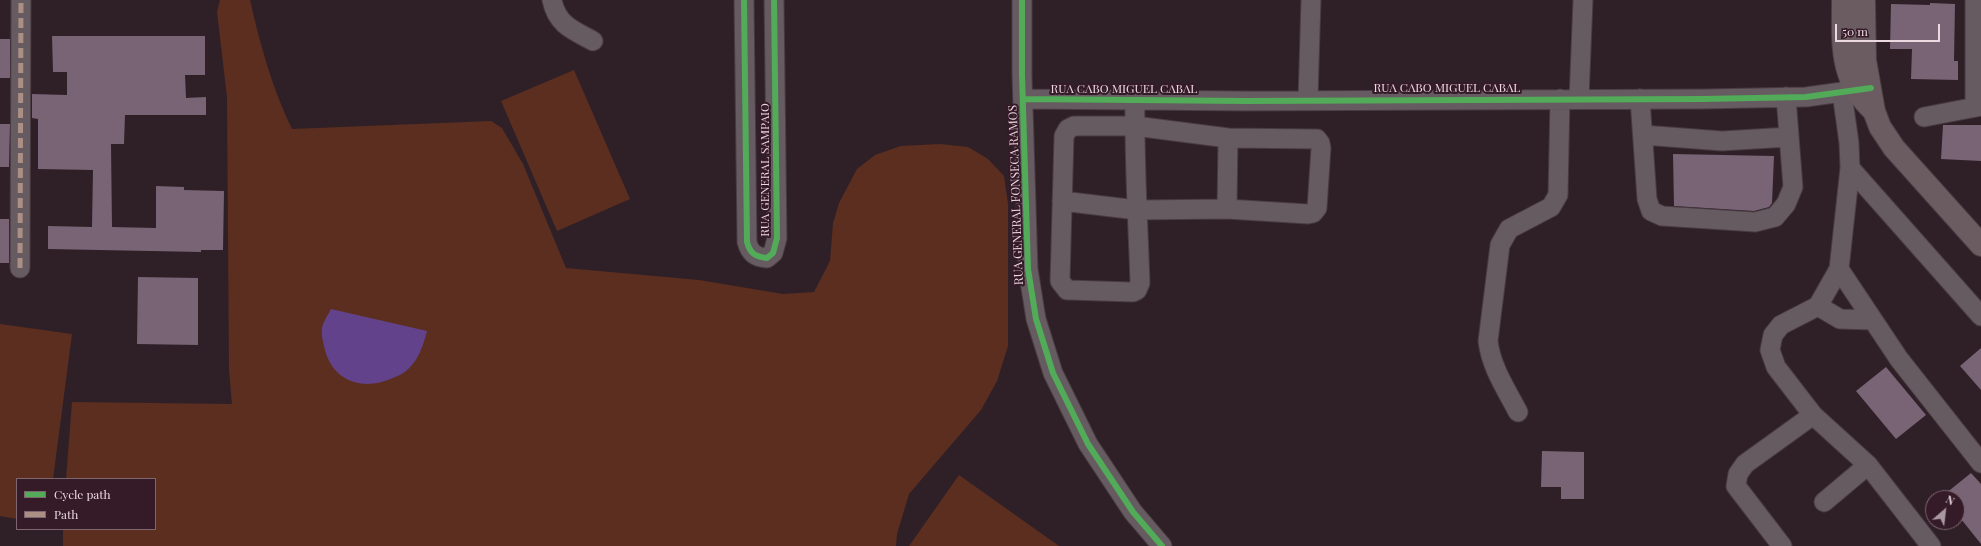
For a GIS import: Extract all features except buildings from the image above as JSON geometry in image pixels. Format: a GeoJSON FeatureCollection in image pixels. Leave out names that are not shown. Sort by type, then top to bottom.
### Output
{"type":"FeatureCollection","features":[{"type":"Feature","properties":{"kind":"main road"},"geometry":{"type":"LineString","coordinates":[[1842,0],[1843,43],[1847,68],[1856,91],[1877,119],[1894,148],[1981,245]]}},
{"type":"Feature","properties":{"kind":"main road"},"geometry":{"type":"LineString","coordinates":[[1856,91],[1866,60],[1864,0]]}},
{"type":"Feature","properties":{"kind":"street"},"geometry":{"type":"LineString","coordinates":[[20,268],[22,0]]}},
{"type":"Feature","properties":{"kind":"street"},"geometry":{"type":"LineString","coordinates":[[552,0],[554,10],[563,24],[594,41]]}},
{"type":"Feature","properties":{"kind":"street","name":"RUA GENERAL SAMPAIO"},"geometry":{"type":"LineString","coordinates":[[744,0],[747,242],[749,250],[757,257],[766,258],[773,253],[777,238],[774,0]]}},
{"type":"Feature","properties":{"kind":"street","name":"RUA GENERAL FONSECA RAMOS"},"geometry":{"type":"LineString","coordinates":[[1022,0],[1023,99],[1028,269],[1036,319],[1053,373],[1088,444],[1133,512],[1162,546]]}},
{"type":"Feature","properties":{"kind":"street"},"geometry":{"type":"LineString","coordinates":[[1308,100],[1311,0]]}},
{"type":"Feature","properties":{"kind":"street"},"geometry":{"type":"LineString","coordinates":[[1579,99],[1583,0]]}},
{"type":"Feature","properties":{"kind":"street"},"geometry":{"type":"LineString","coordinates":[[1924,117],[1978,106],[1975,0]]}},
{"type":"Feature","properties":{"kind":"street"},"geometry":{"type":"LineString","coordinates":[[1856,91],[1849,143],[1850,168],[1839,269],[1818,306],[1781,325],[1773,335],[1770,350],[1776,367],[1813,415],[1868,465],[1931,546]]}},
{"type":"Feature","properties":{"kind":"street","name":"RUA CABO MIGUEL CABAL"},"geometry":{"type":"LineString","coordinates":[[1023,99],[1245,101],[1786,98],[1856,91]]}},
{"type":"Feature","properties":{"kind":"street"},"geometry":{"type":"LineString","coordinates":[[1640,99],[1647,199],[1652,211],[1662,216],[1755,222],[1775,217],[1786,204],[1793,187],[1786,98]]}},
{"type":"Feature","properties":{"kind":"street"},"geometry":{"type":"LineString","coordinates":[[1062,201],[1138,210],[1227,210],[1308,214],[1317,208],[1321,148],[1320,143],[1317,140],[1228,138],[1135,126],[1074,126],[1068,129],[1064,136],[1062,201],[1060,281],[1067,290],[1133,292],[1137,290],[1140,283],[1138,210],[1135,126],[1136,99]]}},
{"type":"Feature","properties":{"kind":"street"},"geometry":{"type":"LineString","coordinates":[[1518,412],[1494,365],[1490,354],[1488,340],[1500,245],[1509,229],[1551,207],[1556,202],[1558,195],[1560,100]]}},
{"type":"Feature","properties":{"kind":"street"},"geometry":{"type":"LineString","coordinates":[[745,104],[775,106]]}},
{"type":"Feature","properties":{"kind":"street"},"geometry":{"type":"LineString","coordinates":[[1643,135],[1722,141],[1789,137]]}},
{"type":"Feature","properties":{"kind":"street"},"geometry":{"type":"LineString","coordinates":[[1227,210],[1228,138]]}},
{"type":"Feature","properties":{"kind":"street"},"geometry":{"type":"LineString","coordinates":[[1850,168],[1981,316]]}},
{"type":"Feature","properties":{"kind":"street"},"geometry":{"type":"LineString","coordinates":[[1839,269],[1899,359],[1981,463]]}},
{"type":"Feature","properties":{"kind":"street"},"geometry":{"type":"LineString","coordinates":[[1818,306],[1840,319],[1872,320]]}},
{"type":"Feature","properties":{"kind":"street"},"geometry":{"type":"LineString","coordinates":[[1782,546],[1736,486],[1738,474],[1745,464],[1813,415]]}},
{"type":"Feature","properties":{"kind":"street"},"geometry":{"type":"LineString","coordinates":[[1824,502],[1868,465]]}},
{"type":"Feature","properties":{"kind":"shaded area"},"geometry":{"type":"Polygon","coordinates":[[[220,0],[250,0],[267,66],[278,98],[292,129],[491,121],[502,128],[523,164],[566,268],[699,280],[783,294],[814,292],[830,261],[833,223],[839,203],[857,169],[875,155],[901,146],[940,144],[968,147],[988,159],[1004,176],[1008,204],[1008,346],[997,381],[981,410],[909,494],[897,534],[896,546],[63,546],[63,530],[156,530],[156,478],[66,478],[72,402],[232,404],[229,370],[227,97],[217,12],[220,0]]]}},
{"type":"Feature","properties":{"kind":"shaded area"},"geometry":{"type":"Polygon","coordinates":[[[574,70],[630,199],[557,231],[501,101],[574,70]]]}},
{"type":"Feature","properties":{"kind":"shaded area"},"geometry":{"type":"Polygon","coordinates":[[[331,309],[427,331],[422,347],[414,362],[402,374],[381,382],[370,384],[350,380],[333,368],[324,346],[322,328],[331,309]]]}},
{"type":"Feature","properties":{"kind":"shaded area"},"geometry":{"type":"Polygon","coordinates":[[[0,324],[72,334],[53,478],[16,478],[16,519],[0,516],[0,324]]]}},
{"type":"Feature","properties":{"kind":"shaded area"},"geometry":{"type":"Polygon","coordinates":[[[959,475],[1059,546],[909,546],[959,475]]]}},
{"type":"Feature","properties":{"kind":"marked path"},"geometry":{"type":"LineString","coordinates":[[20,268],[21,0]]}},
{"type":"Feature","properties":{"kind":"cycle path"},"geometry":{"type":"LineString","coordinates":[[744,0],[747,242],[751,252],[759,257],[767,258],[773,253],[777,238],[774,0]]}},
{"type":"Feature","properties":{"kind":"cycle path"},"geometry":{"type":"LineString","coordinates":[[1022,0],[1022,75],[1028,269],[1036,319],[1053,373],[1088,444],[1133,512],[1162,546]]}},
{"type":"Feature","properties":{"kind":"cycle path"},"geometry":{"type":"LineString","coordinates":[[1023,99],[1245,101],[1703,99],[1806,97],[1871,88]]}}]}
